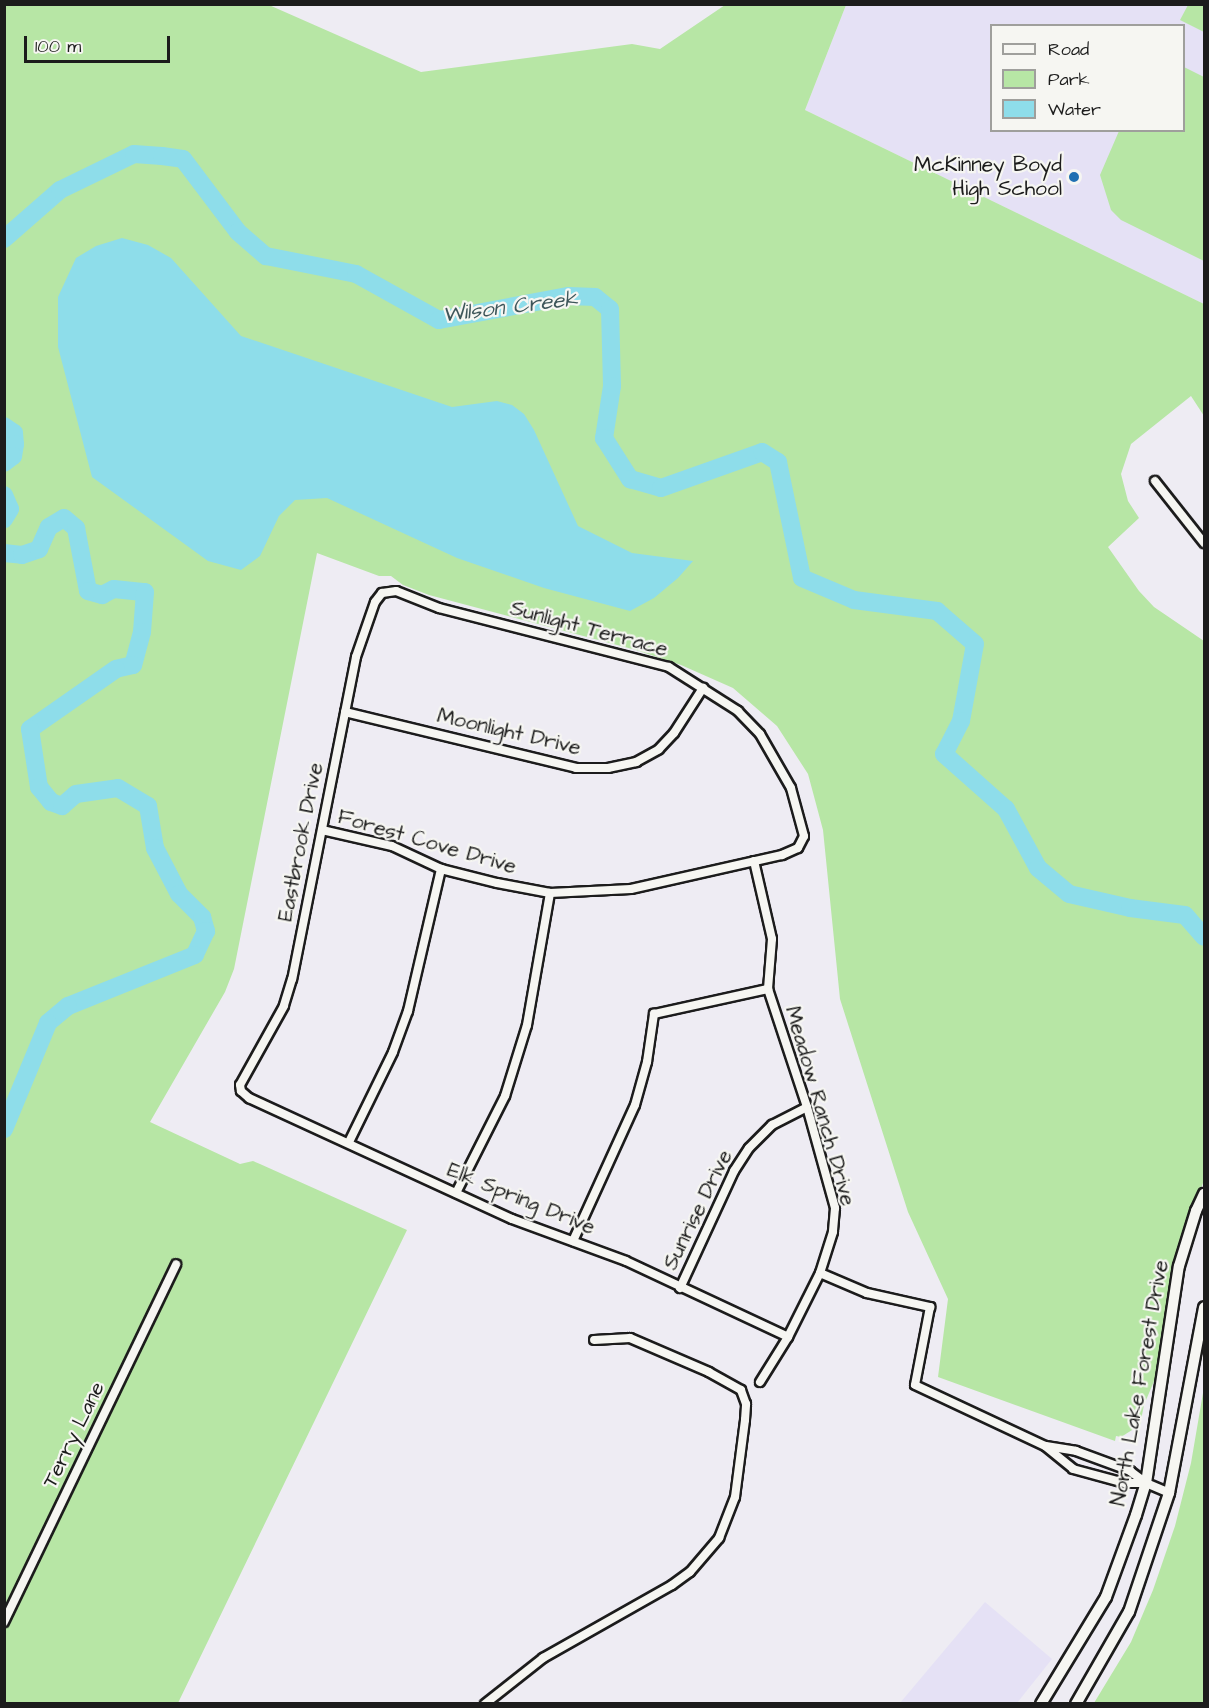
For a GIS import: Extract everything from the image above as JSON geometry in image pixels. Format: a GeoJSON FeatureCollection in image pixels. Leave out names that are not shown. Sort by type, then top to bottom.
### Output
{"type":"FeatureCollection","features":[{"type":"Feature","properties":{"kind":"main road","name":"North Lake Forest Drive"},"geometry":{"type":"LineString","coordinates":[[1041,1704],[1106,1597],[1146,1484],[1179,1266],[1196,1211],[1204,1194]]}},
{"type":"Feature","properties":{"kind":"main road","name":"North Lake Forest Drive"},"geometry":{"type":"LineString","coordinates":[[1076,1704],[1129,1612],[1169,1493],[1204,1307]]}},
{"type":"Feature","properties":{"kind":"street"},"geometry":{"type":"LineString","coordinates":[[1155,481],[1204,543]]}},
{"type":"Feature","properties":{"kind":"street","name":"Sunlight Terrace"},"geometry":{"type":"LineString","coordinates":[[382,593],[396,591],[439,608],[669,668],[703,688],[738,711],[760,734],[791,788],[802,823],[804,836],[802,843]]}},
{"type":"Feature","properties":{"kind":"street","name":"Eastbrook Drive"},"geometry":{"type":"LineString","coordinates":[[241,1091],[242,1079],[284,1006],[292,979],[356,657],[375,602],[382,593]]}},
{"type":"Feature","properties":{"kind":"street","name":"Moonlight Drive"},"geometry":{"type":"LineString","coordinates":[[345,712],[576,768],[608,768],[636,762],[659,749],[674,734],[703,688]]}},
{"type":"Feature","properties":{"kind":"street","name":"Forest Cove Drive"},"geometry":{"type":"LineString","coordinates":[[322,830],[392,846],[441,870],[550,893],[631,890],[782,855],[798,848],[802,843]]}},
{"type":"Feature","properties":{"kind":"street","name":"Meadow Ranch Drive"},"geometry":{"type":"LineString","coordinates":[[754,861],[772,939],[768,989],[807,1107],[835,1208],[833,1232],[820,1273],[788,1337],[760,1382]]}},
{"type":"Feature","properties":{"kind":"street"},"geometry":{"type":"LineString","coordinates":[[349,1142],[393,1052],[408,1011],[441,870]]}},
{"type":"Feature","properties":{"kind":"street"},"geometry":{"type":"LineString","coordinates":[[456,1193],[505,1096],[527,1025],[550,893]]}},
{"type":"Feature","properties":{"kind":"street"},"geometry":{"type":"LineString","coordinates":[[573,1241],[635,1105],[646,1062],[654,1014],[768,989]]}},
{"type":"Feature","properties":{"kind":"street","name":"Elk Spring Drive"},"geometry":{"type":"LineString","coordinates":[[241,1091],[249,1098],[349,1142],[512,1219],[626,1261],[788,1337]]}},
{"type":"Feature","properties":{"kind":"street","name":"Sunrise Drive"},"geometry":{"type":"LineString","coordinates":[[680,1288],[734,1171],[749,1148],[772,1125],[807,1107]]}},
{"type":"Feature","properties":{"kind":"street","name":"Terry Lane"},"geometry":{"type":"LineString","coordinates":[[4,1622],[176,1264]]}},
{"type":"Feature","properties":{"kind":"street"},"geometry":{"type":"LineString","coordinates":[[820,1273],[867,1293],[930,1306],[915,1385],[1045,1446],[1073,1469],[1125,1483],[1146,1484]]}},
{"type":"Feature","properties":{"kind":"street"},"geometry":{"type":"LineString","coordinates":[[484,1704],[543,1659],[672,1585],[690,1572],[719,1538],[735,1497],[746,1404],[741,1390],[709,1372],[630,1338],[594,1341]]}},
{"type":"Feature","properties":{"kind":"street"},"geometry":{"type":"LineString","coordinates":[[1045,1446],[1076,1451],[1130,1471],[1146,1484],[1169,1493]]}},
{"type":"Feature","properties":{"kind":"shaded area","name":"McKinney Boyd High School"},"geometry":{"type":"Polygon","coordinates":[[[846,5],[1204,5],[1204,304],[805,110],[846,5]]]}},
{"type":"Feature","properties":{"kind":"shaded area"},"geometry":{"type":"Polygon","coordinates":[[[985,1602],[1052,1659],[1017,1703],[900,1703],[985,1602]]]}},
{"type":"Feature","properties":{"kind":"green space"},"geometry":{"type":"Polygon","coordinates":[[[5,5],[269,5],[421,72],[632,44],[660,49],[725,5],[846,5],[805,110],[1204,304],[1204,416],[1191,396],[1131,444],[1121,474],[1128,501],[1139,518],[1108,547],[1139,591],[1154,607],[1204,641],[1204,1180],[1176,1262],[1157,1374],[1144,1405],[1140,1425],[1121,1437],[1116,1436],[1115,1441],[938,1377],[948,1299],[908,1212],[840,999],[823,830],[808,774],[777,726],[733,688],[681,665],[636,650],[429,595],[403,585],[391,576],[379,576],[317,553],[234,969],[225,992],[150,1122],[240,1164],[253,1161],[407,1230],[178,1703],[5,1704],[5,5]]]}},
{"type":"Feature","properties":{"kind":"green space"},"geometry":{"type":"Polygon","coordinates":[[[1188,5],[1204,5],[1204,32],[1180,20],[1188,5]]]}},
{"type":"Feature","properties":{"kind":"green space"},"geometry":{"type":"Polygon","coordinates":[[[1185,68],[1204,77],[1204,261],[1121,220],[1111,210],[1100,175],[1119,132],[1185,132],[1185,68]]]}},
{"type":"Feature","properties":{"kind":"green space"},"geometry":{"type":"Polygon","coordinates":[[[1204,1387],[1204,1703],[1094,1703],[1131,1642],[1153,1590],[1175,1526],[1191,1463],[1204,1387]]]}},
{"type":"Feature","properties":{"kind":"water"},"geometry":{"type":"Polygon","coordinates":[[[122,238],[148,245],[171,258],[241,336],[452,407],[497,401],[512,405],[524,414],[534,430],[578,526],[632,553],[693,561],[678,578],[654,598],[630,611],[544,588],[457,558],[327,498],[295,500],[279,516],[260,556],[241,570],[208,561],[92,477],[58,347],[58,297],[76,258],[96,246],[122,238]]]}},
{"type":"Feature","properties":{"kind":"waterway","name":"Wilson Creek"},"geometry":{"type":"LineString","coordinates":[[4,239],[60,190],[134,154],[162,156],[183,159],[238,232],[266,256],[356,274],[439,320],[569,296],[595,297],[610,309],[612,386],[604,438],[630,479],[661,488],[762,452],[778,462],[802,578],[854,600],[937,611],[975,644],[961,721],[944,754],[1006,809],[1038,868],[1069,894],[1130,908],[1185,915],[1204,937]]}},
{"type":"Feature","properties":{"kind":"waterway"},"geometry":{"type":"LineString","coordinates":[[4,426],[14,433],[15,444],[13,456],[4,463]]}},
{"type":"Feature","properties":{"kind":"waterway"},"geometry":{"type":"LineString","coordinates":[[4,495],[10,509],[4,519]]}},
{"type":"Feature","properties":{"kind":"waterway"},"geometry":{"type":"LineString","coordinates":[[4,553],[22,555],[39,549],[49,527],[64,518],[76,528],[88,591],[102,595],[114,589],[145,592],[142,632],[133,665],[116,669],[30,729],[39,787],[51,802],[62,806],[76,794],[118,788],[148,806],[155,848],[179,894],[202,917],[206,931],[195,955],[68,1006],[48,1023],[4,1129]]}},
{"type":"Feature","properties":{"kind":"place","name":"McKinney Boyd High School"},"geometry":{"type":"Point","coordinates":[1074,177]}}]}
